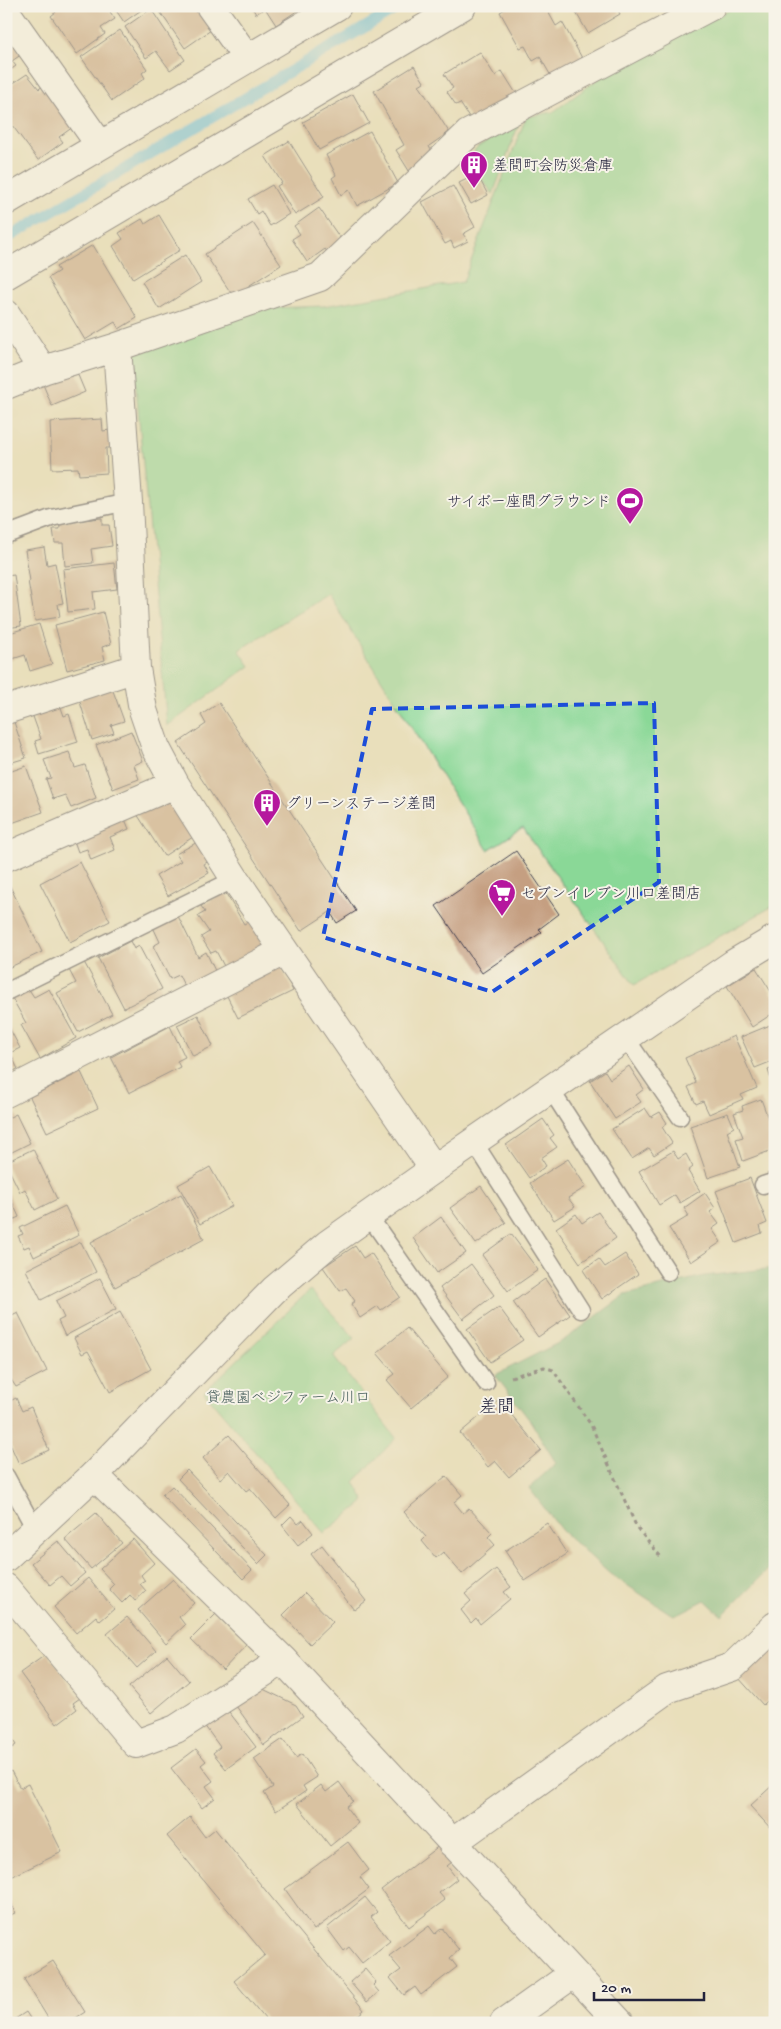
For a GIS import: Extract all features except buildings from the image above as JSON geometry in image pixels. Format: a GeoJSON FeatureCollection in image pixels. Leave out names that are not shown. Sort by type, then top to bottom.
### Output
{"type":"FeatureCollection","features":[{"type":"Feature","properties":{"kind":"street"},"geometry":{"type":"LineString","coordinates":[[210,6],[247,58]]}},
{"type":"Feature","properties":{"kind":"street"},"geometry":{"type":"LineString","coordinates":[[6,201],[337,6]]}},
{"type":"Feature","properties":{"kind":"street"},"geometry":{"type":"LineString","coordinates":[[6,274],[462,6]]}},
{"type":"Feature","properties":{"kind":"street"},"geometry":{"type":"LineString","coordinates":[[6,385],[42,370],[116,347],[320,277],[468,134],[711,6]]}},
{"type":"Feature","properties":{"kind":"street"},"geometry":{"type":"LineString","coordinates":[[6,12],[100,145]]}},
{"type":"Feature","properties":{"kind":"street"},"geometry":{"type":"LineString","coordinates":[[6,314],[42,370]]}},
{"type":"Feature","properties":{"kind":"street"},"geometry":{"type":"LineString","coordinates":[[116,347],[128,502],[136,668],[143,710],[156,748],[175,784],[235,879],[434,1169]]}},
{"type":"Feature","properties":{"kind":"street"},"geometry":{"type":"LineString","coordinates":[[6,710],[136,668]]}},
{"type":"Feature","properties":{"kind":"street"},"geometry":{"type":"LineString","coordinates":[[6,856],[175,784]]}},
{"type":"Feature","properties":{"kind":"street"},"geometry":{"type":"LineString","coordinates":[[6,1557],[94,1475],[274,1290],[328,1244],[733,964],[775,939]]}},
{"type":"Feature","properties":{"kind":"street"},"geometry":{"type":"LineString","coordinates":[[6,1093],[284,950]]}},
{"type":"Feature","properties":{"kind":"street"},"geometry":{"type":"LineString","coordinates":[[94,1475],[283,1660],[620,2023]]}},
{"type":"Feature","properties":{"kind":"street"},"geometry":{"type":"LineString","coordinates":[[6,1588],[136,1744],[176,1729],[283,1660]]}},
{"type":"Feature","properties":{"kind":"street"},"geometry":{"type":"LineString","coordinates":[[452,1843],[667,1689],[732,1667],[775,1626]]}},
{"type":"Feature","properties":{"kind":"street"},"geometry":{"type":"LineString","coordinates":[[504,2023],[573,1974]]}},
{"type":"Feature","properties":{"kind":"lane"},"geometry":{"type":"LineString","coordinates":[[6,535],[51,518],[128,502]]}},
{"type":"Feature","properties":{"kind":"lane"},"geometry":{"type":"LineString","coordinates":[[6,992],[235,879]]}},
{"type":"Feature","properties":{"kind":"lane"},"geometry":{"type":"LineString","coordinates":[[626,1038],[680,1117]]}},
{"type":"Feature","properties":{"kind":"lane"},"geometry":{"type":"LineString","coordinates":[[551,1090],[668,1272]]}},
{"type":"Feature","properties":{"kind":"lane"},"geometry":{"type":"LineString","coordinates":[[474,1142],[581,1310]]}},
{"type":"Feature","properties":{"kind":"lane"},"geometry":{"type":"LineString","coordinates":[[368,1216],[486,1384]]}},
{"type":"Feature","properties":{"kind":"lane"},"geometry":{"type":"LineString","coordinates":[[6,1476],[36,1531]]}},
{"type":"Feature","properties":{"kind":"path"},"geometry":{"type":"LineString","coordinates":[[486,1384],[544,1367],[553,1370],[591,1425],[637,1528],[661,1557]]}},
{"type":"Feature","properties":{"kind":"highlighted area"},"geometry":{"type":"Polygon","coordinates":[[[654,703],[659,882],[492,992],[323,937],[372,709],[654,703]]]}},
{"type":"Feature","properties":{"kind":"green space"},"geometry":{"type":"Polygon","coordinates":[[[737,6],[775,6],[775,905],[634,985],[523,828],[488,850],[328,594],[239,650],[250,666],[167,726],[133,354],[268,308],[324,306],[463,282],[526,117],[553,112],[613,68],[737,6]]]}},
{"type":"Feature","properties":{"kind":"green space"},"geometry":{"type":"Polygon","coordinates":[[[520,121],[493,194],[467,160],[478,147],[520,121]]]}},
{"type":"Feature","properties":{"kind":"green space"},"geometry":{"type":"Polygon","coordinates":[[[775,1268],[775,1563],[722,1616],[705,1600],[674,1616],[610,1574],[562,1531],[529,1488],[556,1463],[531,1422],[495,1375],[564,1340],[625,1295],[704,1276],[775,1268]]]}},
{"type":"Feature","properties":{"kind":"green space","name":"貸農園ベジファーム川口"},"geometry":{"type":"Polygon","coordinates":[[[310,1290],[355,1338],[333,1356],[396,1438],[354,1482],[365,1501],[324,1533],[204,1392],[310,1290]]]}},
{"type":"Feature","properties":{"kind":"waterway"},"geometry":{"type":"LineString","coordinates":[[6,239],[401,6]]}},
{"type":"Feature","properties":{"kind":"place","name":"差間町会防災倉庫"},"geometry":{"type":"Point","coordinates":[474,189]}},
{"type":"Feature","properties":{"kind":"place","name":"サイボー座間グラウンド"},"geometry":{"type":"Point","coordinates":[630,525]}},
{"type":"Feature","properties":{"kind":"place","name":"グリーンステージ差間"},"geometry":{"type":"Point","coordinates":[267,827]}},
{"type":"Feature","properties":{"kind":"place","name":"セブンイレブン川口差間店"},"geometry":{"type":"Point","coordinates":[502,917]}},
{"type":"Feature","properties":{"kind":"district","name":"差間"},"geometry":{"type":"Point","coordinates":[497,1406]}}]}
